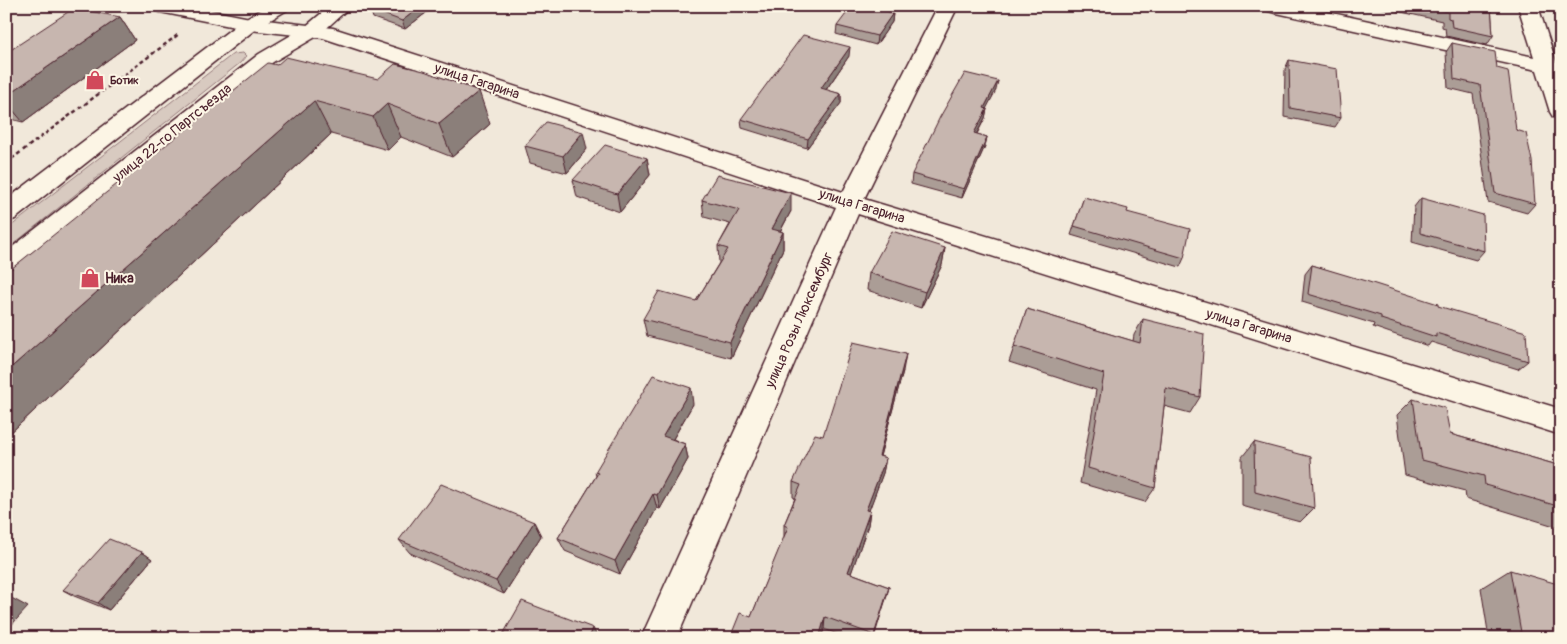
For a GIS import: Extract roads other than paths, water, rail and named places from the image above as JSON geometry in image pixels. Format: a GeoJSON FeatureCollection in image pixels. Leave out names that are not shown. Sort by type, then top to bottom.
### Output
{"type":"FeatureCollection","features":[{"type":"Feature","properties":{"kind":"street","name":"улица Гагарина"},"geometry":{"type":"LineString","coordinates":[[160,6],[250,24],[326,32],[850,203],[1561,422]]}},
{"type":"Feature","properties":{"kind":"street"},"geometry":{"type":"LineString","coordinates":[[6,213],[250,24],[280,6]]}},
{"type":"Feature","properties":{"kind":"street","name":"улица 22-го Партсъезда"},"geometry":{"type":"LineString","coordinates":[[6,266],[266,58],[312,31],[342,6]]}},
{"type":"Feature","properties":{"kind":"street","name":"улица Розы Люксембург"},"geometry":{"type":"LineString","coordinates":[[659,638],[850,203],[948,6]]}},
{"type":"Feature","properties":{"kind":"street"},"geometry":{"type":"LineString","coordinates":[[1272,6],[1553,67]]}},
{"type":"Feature","properties":{"kind":"street"},"geometry":{"type":"LineString","coordinates":[[1528,6],[1553,67],[1561,112]]}},
{"type":"Feature","properties":{"kind":"place","name":"Ботик"},"geometry":{"type":"Point","coordinates":[95,80]}},
{"type":"Feature","properties":{"kind":"place","name":"Ника"},"geometry":{"type":"Point","coordinates":[90,278]}}]}
